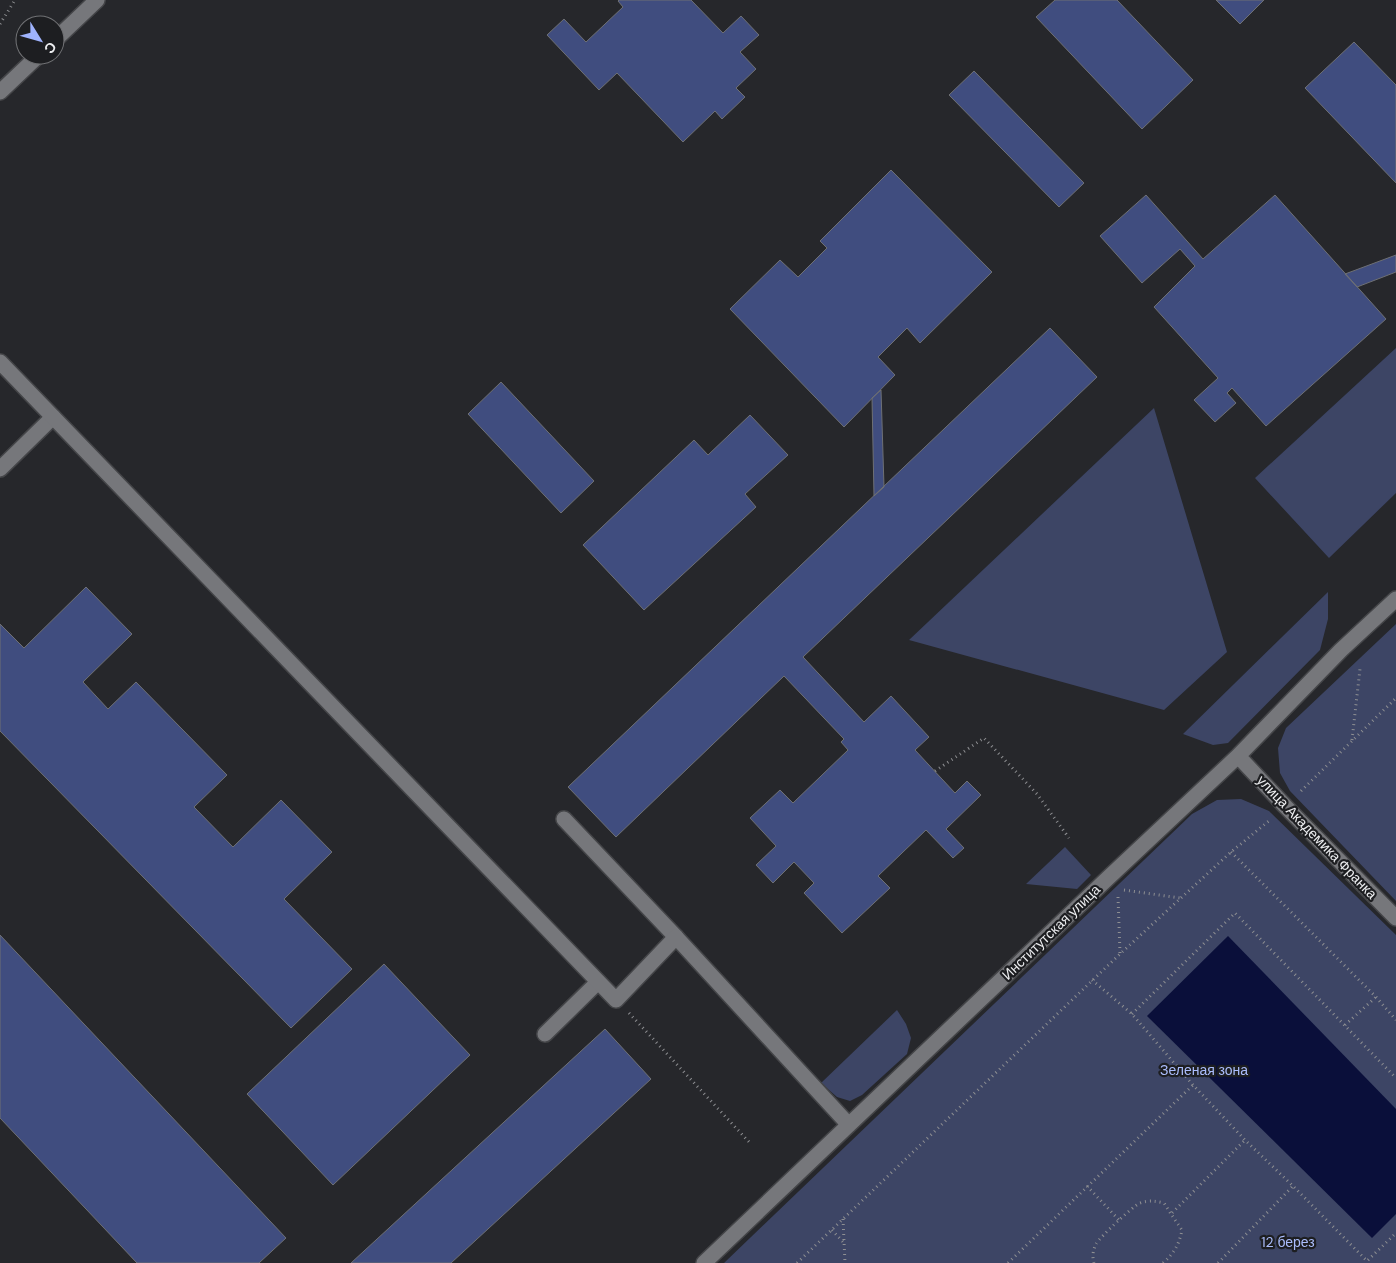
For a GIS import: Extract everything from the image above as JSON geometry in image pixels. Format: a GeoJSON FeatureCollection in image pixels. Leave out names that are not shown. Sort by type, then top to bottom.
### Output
{"type":"FeatureCollection","features":[{"type":"Feature","properties":{"kind":"street"},"geometry":{"type":"LineString","coordinates":[[65,30],[97,0]]}},
{"type":"Feature","properties":{"kind":"street"},"geometry":{"type":"LineString","coordinates":[[0,92],[28,65]]}},
{"type":"Feature","properties":{"kind":"street"},"geometry":{"type":"LineString","coordinates":[[0,362],[616,1000],[676,937]]}},
{"type":"Feature","properties":{"kind":"street"},"geometry":{"type":"LineString","coordinates":[[0,469],[53,417]]}},
{"type":"Feature","properties":{"kind":"street","name":"Институтская улица"},"geometry":{"type":"LineString","coordinates":[[704,1263],[1238,756],[1341,650],[1396,598]]}},
{"type":"Feature","properties":{"kind":"street","name":"улица Академика Франка"},"geometry":{"type":"LineString","coordinates":[[1238,756],[1396,918]]}},
{"type":"Feature","properties":{"kind":"street"},"geometry":{"type":"LineString","coordinates":[[564,819],[676,937],[849,1125]]}},
{"type":"Feature","properties":{"kind":"street"},"geometry":{"type":"LineString","coordinates":[[545,1034],[598,982]]}},
{"type":"Feature","properties":{"kind":"path"},"geometry":{"type":"LineString","coordinates":[[0,24],[15,0]]}},
{"type":"Feature","properties":{"kind":"path"},"geometry":{"type":"LineString","coordinates":[[1352,740],[1360,669]]}},
{"type":"Feature","properties":{"kind":"path"},"geometry":{"type":"LineString","coordinates":[[1301,791],[1396,698]]}},
{"type":"Feature","properties":{"kind":"path"},"geometry":{"type":"LineString","coordinates":[[935,771],[984,738],[1037,794],[1069,838]]}},
{"type":"Feature","properties":{"kind":"path"},"geometry":{"type":"LineString","coordinates":[[797,1263],[1092,980],[1231,852],[1270,820]]}},
{"type":"Feature","properties":{"kind":"path"},"geometry":{"type":"LineString","coordinates":[[1231,852],[1376,997],[1396,1020]]}},
{"type":"Feature","properties":{"kind":"path"},"geometry":{"type":"LineString","coordinates":[[1120,954],[1118,889],[1180,898]]}},
{"type":"Feature","properties":{"kind":"path"},"geometry":{"type":"LineString","coordinates":[[1132,1014],[1235,913],[1396,1078]]}},
{"type":"Feature","properties":{"kind":"path"},"geometry":{"type":"LineString","coordinates":[[1092,980],[1132,1014],[1192,1085],[1367,1261],[1396,1233]]}},
{"type":"Feature","properties":{"kind":"path"},"geometry":{"type":"LineString","coordinates":[[1345,1025],[1376,997]]}},
{"type":"Feature","properties":{"kind":"path"},"geometry":{"type":"LineString","coordinates":[[616,1000],[750,1143]]}},
{"type":"Feature","properties":{"kind":"path"},"geometry":{"type":"LineString","coordinates":[[1008,1263],[1192,1085]]}},
{"type":"Feature","properties":{"kind":"path"},"geometry":{"type":"LineString","coordinates":[[1171,1214],[1245,1140]]}},
{"type":"Feature","properties":{"kind":"path"},"geometry":{"type":"LineString","coordinates":[[1087,1186],[1120,1220]]}},
{"type":"Feature","properties":{"kind":"path"},"geometry":{"type":"LineString","coordinates":[[1218,1263],[1293,1186]]}},
{"type":"Feature","properties":{"kind":"path"},"geometry":{"type":"LineString","coordinates":[[1094,1263],[1092,1257],[1097,1243],[1138,1204],[1152,1200],[1164,1202],[1182,1230],[1180,1242],[1171,1256],[1163,1263]]}},
{"type":"Feature","properties":{"kind":"path"},"geometry":{"type":"LineString","coordinates":[[843,1219],[845,1263]]}},
{"type":"Feature","properties":{"kind":"path"},"geometry":{"type":"LineString","coordinates":[[832,1230],[844,1244]]}},
{"type":"Feature","properties":{"kind":"green space"},"geometry":{"type":"Polygon","coordinates":[[[1396,348],[1396,493],[1329,558],[1255,478],[1396,348]]]}},
{"type":"Feature","properties":{"kind":"green space"},"geometry":{"type":"Polygon","coordinates":[[[1154,408],[1227,652],[1164,710],[909,640],[1154,408]]]}},
{"type":"Feature","properties":{"kind":"green space"},"geometry":{"type":"Polygon","coordinates":[[[1328,592],[1328,619],[1320,650],[1228,743],[1213,745],[1183,734],[1328,592]]]}},
{"type":"Feature","properties":{"kind":"green space"},"geometry":{"type":"Polygon","coordinates":[[[1396,624],[1396,901],[1290,791],[1280,773],[1278,748],[1286,728],[1396,624]]]}},
{"type":"Feature","properties":{"kind":"green space","name":"Зеленая зона"},"geometry":{"type":"Polygon","coordinates":[[[1241,799],[1269,811],[1396,935],[1396,1263],[724,1263],[1192,814],[1217,800],[1241,799]]]}},
{"type":"Feature","properties":{"kind":"green space"},"geometry":{"type":"Polygon","coordinates":[[[1065,847],[1091,875],[1077,889],[1026,884],[1065,847]]]}},
{"type":"Feature","properties":{"kind":"green space"},"geometry":{"type":"Polygon","coordinates":[[[897,1010],[906,1024],[911,1038],[907,1054],[862,1095],[850,1101],[837,1097],[821,1083],[897,1010]]]}},
{"type":"Feature","properties":{"kind":"shaded area"},"geometry":{"type":"Polygon","coordinates":[[[1228,936],[1396,1109],[1396,1214],[1372,1238],[1147,1016],[1228,936]]]}},
{"type":"Feature","properties":{"kind":"building"},"geometry":{"type":"Polygon","coordinates":[[[619,0],[691,0],[723,33],[741,16],[759,35],[740,52],[756,69],[736,88],[745,97],[722,119],[715,111],[683,142],[617,73],[599,90],[547,35],[564,19],[586,42],[623,7],[619,0]]]}},
{"type":"Feature","properties":{"kind":"building"},"geometry":{"type":"Polygon","coordinates":[[[1055,0],[1117,0],[1193,80],[1142,129],[1036,17],[1055,0]]]}},
{"type":"Feature","properties":{"kind":"building"},"geometry":{"type":"Polygon","coordinates":[[[1216,0],[1264,0],[1240,24],[1216,0]]]}},
{"type":"Feature","properties":{"kind":"building"},"geometry":{"type":"Polygon","coordinates":[[[1354,42],[1396,85],[1396,183],[1305,88],[1354,42]]]}},
{"type":"Feature","properties":{"kind":"building"},"geometry":{"type":"Polygon","coordinates":[[[974,71],[1084,183],[1059,207],[949,95],[974,71]]]}},
{"type":"Feature","properties":{"kind":"building"},"geometry":{"type":"Polygon","coordinates":[[[891,170],[992,272],[920,343],[907,328],[878,357],[895,375],[844,427],[730,309],[780,260],[798,277],[827,248],[820,241],[891,170]]]}},
{"type":"Feature","properties":{"kind":"building"},"geometry":{"type":"Polygon","coordinates":[[[1146,195],[1203,259],[1275,195],[1386,319],[1266,426],[1232,388],[1227,393],[1236,403],[1215,422],[1194,400],[1218,378],[1154,307],[1195,266],[1180,249],[1142,283],[1100,236],[1146,195]]]}},
{"type":"Feature","properties":{"kind":"building"},"geometry":{"type":"Polygon","coordinates":[[[1396,255],[1396,272],[1357,287],[1345,274],[1396,255]]]}},
{"type":"Feature","properties":{"kind":"building"},"geometry":{"type":"Polygon","coordinates":[[[1050,328],[1097,377],[803,657],[864,722],[891,696],[929,737],[915,750],[955,793],[967,781],[981,795],[946,829],[964,848],[953,858],[926,830],[878,876],[890,888],[842,933],[804,893],[814,883],[794,862],[773,883],[756,865],[776,846],[750,818],[780,790],[793,803],[848,750],[841,742],[844,739],[784,676],[616,837],[568,787],[1050,328]]]}},
{"type":"Feature","properties":{"kind":"building"},"geometry":{"type":"Polygon","coordinates":[[[501,382],[594,481],[561,513],[468,414],[501,382]]]}},
{"type":"Feature","properties":{"kind":"building"},"geometry":{"type":"Polygon","coordinates":[[[881,390],[884,487],[874,496],[872,398],[881,390]]]}},
{"type":"Feature","properties":{"kind":"building"},"geometry":{"type":"Polygon","coordinates":[[[750,415],[788,455],[745,494],[756,507],[644,610],[583,545],[694,440],[708,455],[750,415]]]}},
{"type":"Feature","properties":{"kind":"building"},"geometry":{"type":"Polygon","coordinates":[[[86,587],[132,634],[83,682],[108,709],[136,682],[227,775],[194,807],[233,847],[281,800],[332,852],[284,899],[352,969],[291,1028],[0,731],[0,624],[24,648],[86,587]]]}},
{"type":"Feature","properties":{"kind":"building"},"geometry":{"type":"Polygon","coordinates":[[[0,935],[286,1238],[259,1263],[137,1263],[0,1118],[0,935]]]}},
{"type":"Feature","properties":{"kind":"building"},"geometry":{"type":"Polygon","coordinates":[[[384,964],[470,1055],[333,1185],[247,1094],[384,964]]]}},
{"type":"Feature","properties":{"kind":"building"},"geometry":{"type":"Polygon","coordinates":[[[605,1029],[651,1079],[451,1263],[351,1263],[605,1029]]]}},
{"type":"Feature","properties":{"kind":"park label","name":"12 берез"},"geometry":{"type":"Point","coordinates":[1288,1242]}}]}
